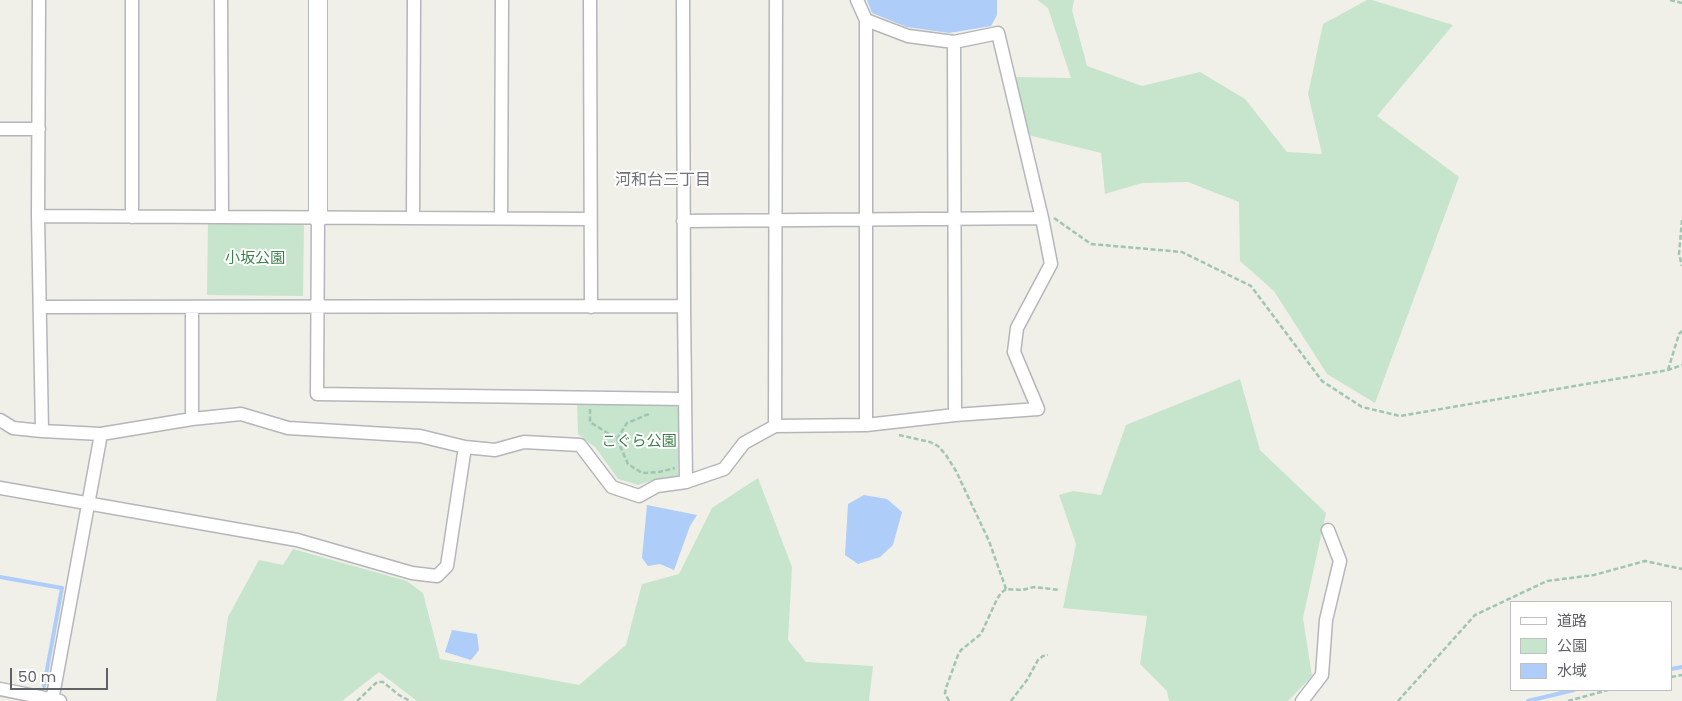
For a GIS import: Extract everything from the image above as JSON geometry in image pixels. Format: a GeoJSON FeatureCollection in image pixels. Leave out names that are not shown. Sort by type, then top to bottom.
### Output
{"type":"FeatureCollection","features":[{"type":"Feature","properties":{"kind":"street"},"geometry":{"type":"LineString","coordinates":[[40,0],[38,216],[42,431]]}},
{"type":"Feature","properties":{"kind":"street"},"geometry":{"type":"LineString","coordinates":[[132,0],[132,217]]}},
{"type":"Feature","properties":{"kind":"street"},"geometry":{"type":"LineString","coordinates":[[221,0],[222,217]]}},
{"type":"Feature","properties":{"kind":"street"},"geometry":{"type":"LineString","coordinates":[[318,0],[317,394],[686,399]]}},
{"type":"Feature","properties":{"kind":"street"},"geometry":{"type":"LineString","coordinates":[[413,218],[414,0]]}},
{"type":"Feature","properties":{"kind":"street"},"geometry":{"type":"LineString","coordinates":[[501,218],[502,0]]}},
{"type":"Feature","properties":{"kind":"street"},"geometry":{"type":"LineString","coordinates":[[590,0],[591,307]]}},
{"type":"Feature","properties":{"kind":"street"},"geometry":{"type":"LineString","coordinates":[[684,0],[686,482]]}},
{"type":"Feature","properties":{"kind":"street"},"geometry":{"type":"LineString","coordinates":[[775,426],[777,220],[776,0]]}},
{"type":"Feature","properties":{"kind":"street"},"geometry":{"type":"LineString","coordinates":[[857,0],[866,20],[866,425]]}},
{"type":"Feature","properties":{"kind":"street"},"geometry":{"type":"LineString","coordinates":[[0,420],[12,428],[101,434],[192,419],[241,414],[288,428],[420,436],[465,447],[495,450],[524,442],[580,445],[612,487],[639,496],[657,486],[686,482],[724,469],[744,443],[775,426],[866,425],[955,415],[1038,409],[1014,352],[1017,328],[1051,264],[1042,218],[998,33],[954,42],[908,36],[866,20]]}},
{"type":"Feature","properties":{"kind":"street"},"geometry":{"type":"LineString","coordinates":[[954,42],[955,415]]}},
{"type":"Feature","properties":{"kind":"street"},"geometry":{"type":"LineString","coordinates":[[0,129],[39,129]]}},
{"type":"Feature","properties":{"kind":"street"},"geometry":{"type":"LineString","coordinates":[[38,216],[590,219]]}},
{"type":"Feature","properties":{"kind":"street"},"geometry":{"type":"LineString","coordinates":[[684,221],[1042,218]]}},
{"type":"Feature","properties":{"kind":"street"},"geometry":{"type":"LineString","coordinates":[[40,307],[684,306]]}},
{"type":"Feature","properties":{"kind":"street"},"geometry":{"type":"LineString","coordinates":[[192,308],[192,419]]}},
{"type":"Feature","properties":{"kind":"street"},"geometry":{"type":"LineString","coordinates":[[0,689],[55,700],[101,434]]}},
{"type":"Feature","properties":{"kind":"street"},"geometry":{"type":"LineString","coordinates":[[0,488],[297,540],[412,573],[436,576],[447,566],[465,447]]}},
{"type":"Feature","properties":{"kind":"street"},"geometry":{"type":"LineString","coordinates":[[1302,701],[1322,675],[1326,620],[1340,561],[1328,530]]}},
{"type":"Feature","properties":{"kind":"path"},"geometry":{"type":"LineString","coordinates":[[1670,0],[1682,3]]}},
{"type":"Feature","properties":{"kind":"path"},"geometry":{"type":"LineString","coordinates":[[1042,218],[1051,216],[1090,244],[1182,252],[1251,286],[1322,381],[1362,407],[1400,416],[1668,370],[1682,365]]}},
{"type":"Feature","properties":{"kind":"path"},"geometry":{"type":"LineString","coordinates":[[1682,220],[1679,254],[1682,266]]}},
{"type":"Feature","properties":{"kind":"path"},"geometry":{"type":"LineString","coordinates":[[1668,370],[1679,334],[1682,331]]}},
{"type":"Feature","properties":{"kind":"path"},"geometry":{"type":"LineString","coordinates":[[590,397],[590,422],[617,439],[628,464],[642,473],[686,467]]}},
{"type":"Feature","properties":{"kind":"path"},"geometry":{"type":"LineString","coordinates":[[617,439],[627,423],[649,414]]}},
{"type":"Feature","properties":{"kind":"path"},"geometry":{"type":"LineString","coordinates":[[897,435],[930,442],[938,446],[946,455],[956,471],[989,541],[1006,590]]}},
{"type":"Feature","properties":{"kind":"path"},"geometry":{"type":"LineString","coordinates":[[1398,701],[1475,615],[1547,581],[1594,575],[1645,561],[1682,569]]}},
{"type":"Feature","properties":{"kind":"path"},"geometry":{"type":"LineString","coordinates":[[949,701],[946,688],[958,655],[961,650],[981,634],[997,599],[1006,590],[1046,587],[1060,590]]}},
{"type":"Feature","properties":{"kind":"path"},"geometry":{"type":"LineString","coordinates":[[1011,701],[1027,680],[1038,660],[1048,655]]}},
{"type":"Feature","properties":{"kind":"path"},"geometry":{"type":"LineString","coordinates":[[357,701],[377,682],[383,682],[410,701]]}},
{"type":"Feature","properties":{"kind":"path"},"geometry":{"type":"LineString","coordinates":[[1568,701],[1604,691]]}},
{"type":"Feature","properties":{"kind":"green space"},"geometry":{"type":"Polygon","coordinates":[[[1037,0],[1074,0],[1072,10],[1087,66],[1142,86],[1200,72],[1245,99],[1287,152],[1322,154],[1308,94],[1323,24],[1367,0],[1372,0],[1453,25],[1377,116],[1459,177],[1375,403],[1327,374],[1274,291],[1240,261],[1239,202],[1188,182],[1142,183],[1105,194],[1101,153],[1028,135],[1014,77],[1071,78],[1048,8],[1037,0]]]}},
{"type":"Feature","properties":{"kind":"green space","name":"小坂公園"},"geometry":{"type":"Polygon","coordinates":[[[208,223],[304,224],[303,296],[207,295],[208,223]]]}},
{"type":"Feature","properties":{"kind":"green space"},"geometry":{"type":"Polygon","coordinates":[[[1240,379],[1260,450],[1326,513],[1303,618],[1312,676],[1288,701],[1169,701],[1167,691],[1140,664],[1147,616],[1063,608],[1076,544],[1059,495],[1073,491],[1101,495],[1126,425],[1240,379]]]}},
{"type":"Feature","properties":{"kind":"green space","name":"こぐら公園"},"geometry":{"type":"Polygon","coordinates":[[[577,403],[674,403],[678,408],[678,477],[660,478],[638,485],[618,479],[595,447],[578,434],[577,403]]]}},
{"type":"Feature","properties":{"kind":"green space"},"geometry":{"type":"Polygon","coordinates":[[[758,478],[792,567],[788,640],[806,662],[873,666],[869,701],[417,701],[379,672],[342,701],[216,701],[228,617],[259,560],[283,565],[293,549],[407,581],[423,593],[440,659],[579,685],[626,645],[642,584],[679,574],[712,508],[758,478]]]}},
{"type":"Feature","properties":{"kind":"water"},"geometry":{"type":"Polygon","coordinates":[[[867,0],[997,0],[997,15],[991,26],[949,33],[907,27],[872,13],[867,0]]]}},
{"type":"Feature","properties":{"kind":"water"},"geometry":{"type":"Polygon","coordinates":[[[864,495],[887,499],[902,512],[893,545],[880,557],[858,564],[845,555],[848,504],[864,495]]]}},
{"type":"Feature","properties":{"kind":"water"},"geometry":{"type":"Polygon","coordinates":[[[647,505],[697,515],[690,526],[674,570],[660,564],[648,566],[642,558],[647,505]]]}},
{"type":"Feature","properties":{"kind":"water"},"geometry":{"type":"Polygon","coordinates":[[[452,630],[477,634],[479,650],[471,660],[445,652],[452,630]]]}},
{"type":"Feature","properties":{"kind":"waterway"},"geometry":{"type":"LineString","coordinates":[[0,577],[62,588],[44,686]]}},
{"type":"Feature","properties":{"kind":"waterway"},"geometry":{"type":"LineString","coordinates":[[1672,669],[1682,667]]}},
{"type":"Feature","properties":{"kind":"waterway"},"geometry":{"type":"LineString","coordinates":[[1528,701],[1570,691]]}},
{"type":"Feature","properties":{"kind":"district","name":"河和台三丁目"},"geometry":{"type":"Point","coordinates":[663,181]}}]}
